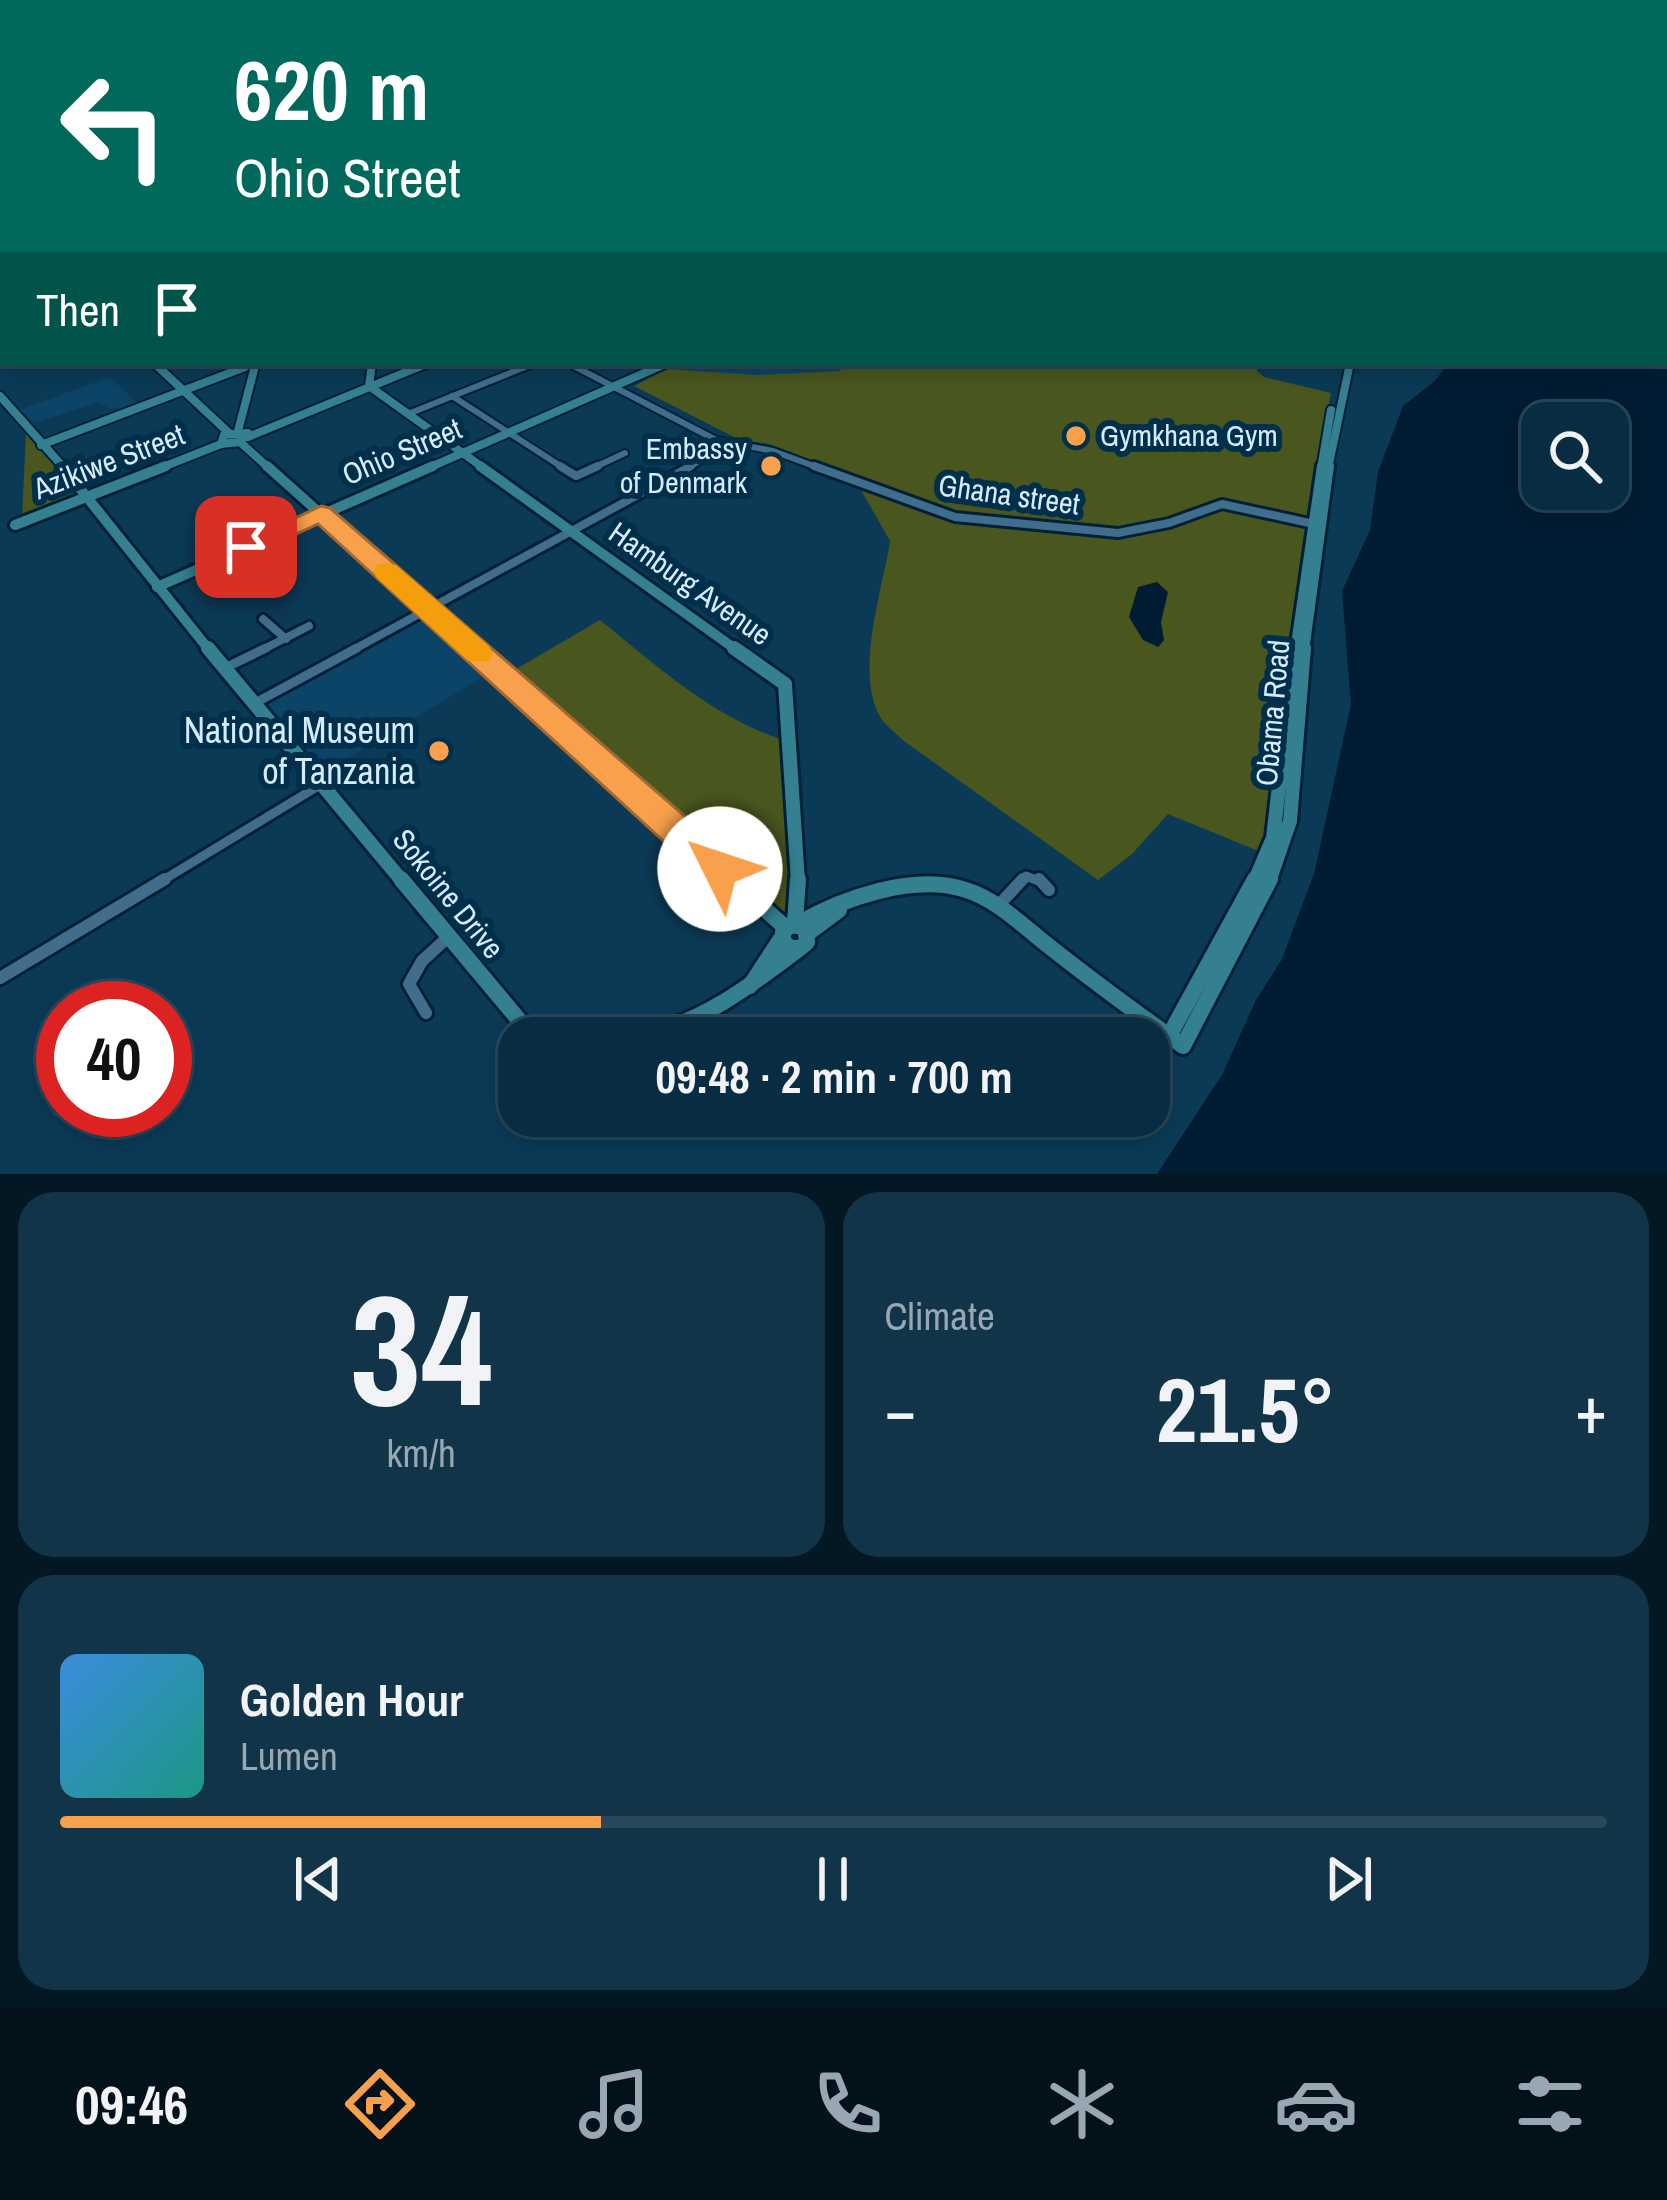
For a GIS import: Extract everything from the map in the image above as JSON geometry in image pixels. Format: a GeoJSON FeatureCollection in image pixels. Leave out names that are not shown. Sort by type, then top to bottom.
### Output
{"type":"FeatureCollection","features":[{"type":"Feature","properties":{"kind":"street"},"geometry":{"type":"LineString","coordinates":[[157,366],[795,932]]}},
{"type":"Feature","properties":{"kind":"street"},"geometry":{"type":"LineString","coordinates":[[41,445],[243,366]]}},
{"type":"Feature","properties":{"kind":"street"},"geometry":{"type":"LineString","coordinates":[[240,435],[248,366]]}},
{"type":"Feature","properties":{"kind":"street"},"geometry":{"type":"LineString","coordinates":[[369,386],[372,366]]}},
{"type":"Feature","properties":{"kind":"street"},"geometry":{"type":"LineString","coordinates":[[240,435],[419,366]]}},
{"type":"Feature","properties":{"kind":"street"},"geometry":{"type":"LineString","coordinates":[[408,413],[528,366]]}},
{"type":"Feature","properties":{"kind":"street","name":"Ghana street"},"geometry":{"type":"LineString","coordinates":[[574,366],[732,444],[773,451],[955,517],[1118,532],[1169,523],[1222,504],[1316,524]]}},
{"type":"Feature","properties":{"kind":"street","name":"Ohio Street"},"geometry":{"type":"LineString","coordinates":[[157,587],[660,366]]}},
{"type":"Feature","properties":{"kind":"street","name":"Obama Road"},"geometry":{"type":"LineString","coordinates":[[996,908],[1176,1041],[1263,895],[1285,842],[1293,800],[1316,524],[1346,366]]}},
{"type":"Feature","properties":{"kind":"street","name":"Hamburg Avenue"},"geometry":{"type":"LineString","coordinates":[[369,386],[785,684],[800,857],[795,932]]}},
{"type":"Feature","properties":{"kind":"street","name":"Sokoine Drive"},"geometry":{"type":"LineString","coordinates":[[0,396],[89,496],[157,587],[516,1017]]}},
{"type":"Feature","properties":{"kind":"street"},"geometry":{"type":"LineString","coordinates":[[452,396],[576,476],[626,453]]}},
{"type":"Feature","properties":{"kind":"street","name":"Azikiwe Street"},"geometry":{"type":"LineString","coordinates":[[15,525],[240,435]]}},
{"type":"Feature","properties":{"kind":"street"},"geometry":{"type":"LineString","coordinates":[[255,703],[732,444]]}},
{"type":"Feature","properties":{"kind":"street"},"geometry":{"type":"LineString","coordinates":[[263,620],[286,638]]}},
{"type":"Feature","properties":{"kind":"street"},"geometry":{"type":"LineString","coordinates":[[227,668],[309,626]]}},
{"type":"Feature","properties":{"kind":"street"},"geometry":{"type":"LineString","coordinates":[[0,978],[321,784]]}},
{"type":"Feature","properties":{"kind":"street"},"geometry":{"type":"LineString","coordinates":[[703,1017],[745,994],[795,932],[857,900],[945,885],[996,908],[1026,876],[1036,877],[1049,890]]}},
{"type":"Feature","properties":{"kind":"street"},"geometry":{"type":"LineString","coordinates":[[426,1013],[409,984],[422,961],[448,937]]}},
{"type":"Feature","properties":{"kind":"shaded area"},"geometry":{"type":"Polygon","coordinates":[[[845,366],[839,371],[757,375],[667,369],[845,366]]]}},
{"type":"Feature","properties":{"kind":"shaded area"},"geometry":{"type":"Polygon","coordinates":[[[1446,366],[1667,366],[1667,1174],[1157,1174],[1222,1075],[1256,1000],[1282,959],[1314,874],[1351,704],[1342,591],[1370,530],[1378,472],[1403,406],[1446,366]]]}},
{"type":"Feature","properties":{"kind":"shaded area"},"geometry":{"type":"Polygon","coordinates":[[[110,377],[139,405],[109,409],[99,402],[34,423],[19,410],[110,377]]]}},
{"type":"Feature","properties":{"kind":"shaded area"},"geometry":{"type":"Polygon","coordinates":[[[1157,582],[1168,592],[1161,622],[1164,640],[1158,647],[1143,640],[1129,617],[1138,587],[1157,582]]]}},
{"type":"Feature","properties":{"kind":"shaded area"},"geometry":{"type":"Polygon","coordinates":[[[424,614],[489,673],[320,775],[261,702],[424,614]]]}},
{"type":"Feature","properties":{"kind":"green space"},"geometry":{"type":"Polygon","coordinates":[[[845,366],[1258,366],[1264,377],[1331,393],[1306,519],[1309,535],[1292,765],[1261,852],[1168,814],[1132,854],[1098,880],[904,741],[878,713],[870,673],[873,627],[890,541],[853,476],[769,444],[738,439],[634,386],[667,369],[757,375],[839,371],[845,366]]]}},
{"type":"Feature","properties":{"kind":"green space"},"geometry":{"type":"Polygon","coordinates":[[[26,433],[83,494],[22,517],[26,433]]]}},
{"type":"Feature","properties":{"kind":"green space"},"geometry":{"type":"Polygon","coordinates":[[[600,620],[712,706],[789,742],[796,934],[663,809],[504,676],[600,620]]]}},
{"type":"Feature","properties":{"kind":"slow traffic"},"geometry":{"type":"LineString","coordinates":[[387,572],[479,654]]}},
{"type":"Feature","properties":{"kind":"place","name":"Gymkhana Gym"},"geometry":{"type":"Point","coordinates":[1076,436]}},
{"type":"Feature","properties":{"kind":"place","name":"Embassy of Denmark"},"geometry":{"type":"Point","coordinates":[771,466]}},
{"type":"Feature","properties":{"kind":"place","name":"National Museum of Tanzania"},"geometry":{"type":"Point","coordinates":[439,751]}},
{"type":"Feature","properties":{"kind":"route"},"geometry":{"type":"LineString","coordinates":[[246,547],[321,513],[720,869]]}}]}
